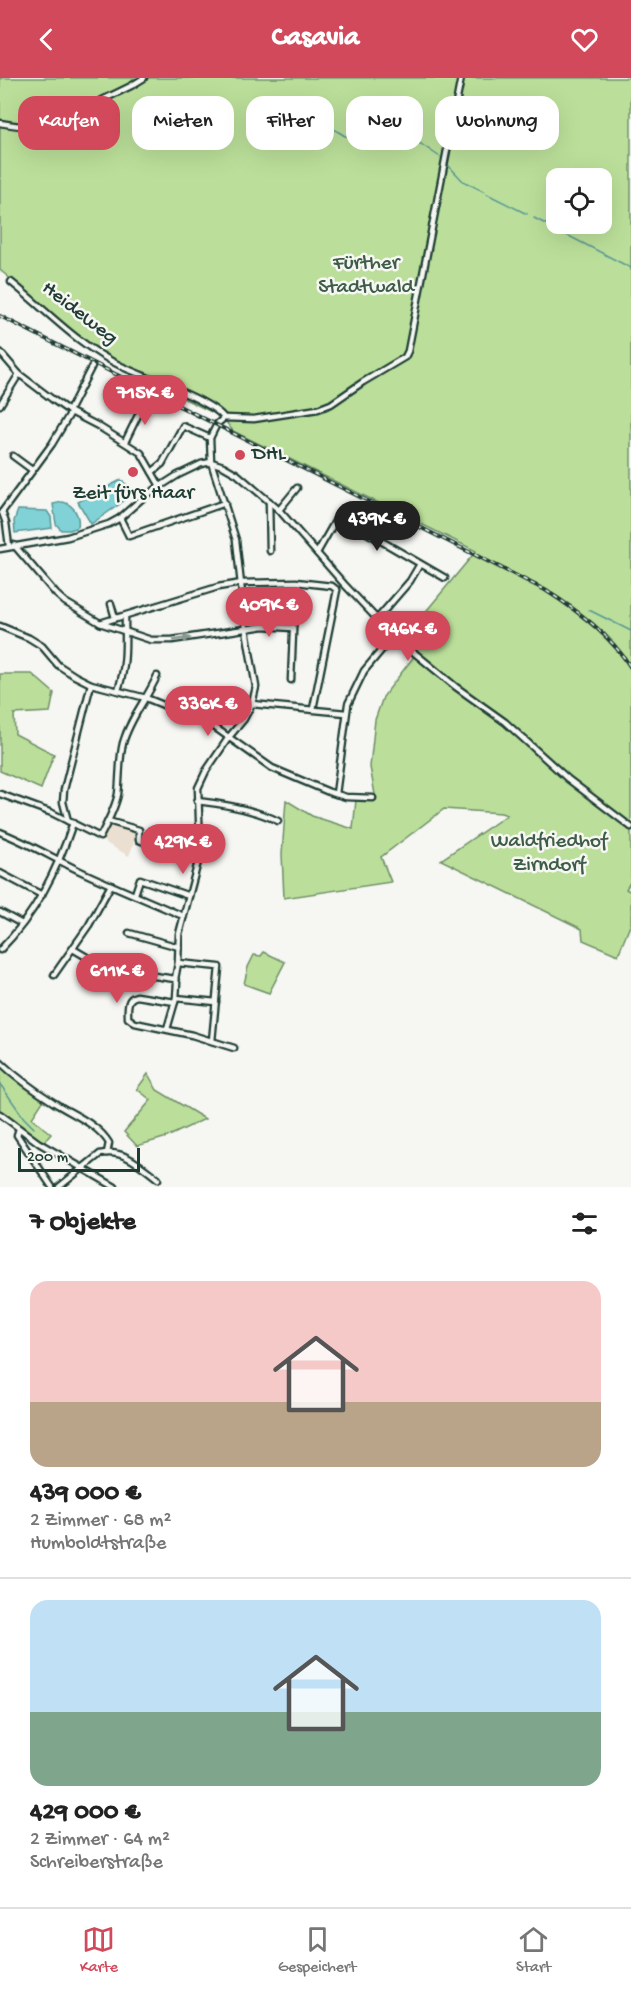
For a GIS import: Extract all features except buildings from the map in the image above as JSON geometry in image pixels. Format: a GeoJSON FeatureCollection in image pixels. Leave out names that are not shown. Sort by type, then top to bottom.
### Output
{"type":"FeatureCollection","features":[{"type":"Feature","properties":{"kind":"street"},"geometry":{"type":"LineString","coordinates":[[0,123],[30,127],[53,124],[144,78]]}},
{"type":"Feature","properties":{"kind":"street"},"geometry":{"type":"LineString","coordinates":[[167,1029],[176,1000],[179,934],[198,862],[200,847],[197,801],[200,782],[229,737],[244,719],[255,695],[255,676],[246,629],[236,540],[210,462],[210,438],[220,420],[224,418],[254,419],[318,410],[405,357],[416,313],[461,78]]}},
{"type":"Feature","properties":{"kind":"street","name":"Heideweg"},"geometry":{"type":"LineString","coordinates":[[11,282],[58,323],[100,354],[121,366],[186,394],[218,411],[224,418]]}},
{"type":"Feature","properties":{"kind":"street"},"geometry":{"type":"LineString","coordinates":[[0,352],[19,374],[70,412],[141,453],[159,486]]}},
{"type":"Feature","properties":{"kind":"street"},"geometry":{"type":"LineString","coordinates":[[92,366],[52,444],[1,512],[11,546],[56,594],[81,613],[151,640],[172,640],[264,626],[292,628]]}},
{"type":"Feature","properties":{"kind":"street"},"geometry":{"type":"LineString","coordinates":[[0,405],[19,374]]}},
{"type":"Feature","properties":{"kind":"street"},"geometry":{"type":"LineString","coordinates":[[125,442],[145,401]]}},
{"type":"Feature","properties":{"kind":"street"},"geometry":{"type":"LineString","coordinates":[[152,472],[162,464],[183,426],[210,438]]}},
{"type":"Feature","properties":{"kind":"street"},"geometry":{"type":"LineString","coordinates":[[13,456],[32,470]]}},
{"type":"Feature","properties":{"kind":"street"},"geometry":{"type":"LineString","coordinates":[[0,549],[68,537],[102,527],[120,518],[159,486],[192,468],[210,462],[223,466],[237,474],[279,510],[344,584],[394,635],[456,687],[505,722],[568,779],[631,827]]}},
{"type":"Feature","properties":{"kind":"street"},"geometry":{"type":"LineString","coordinates":[[279,510],[297,488]]}},
{"type":"Feature","properties":{"kind":"street"},"geometry":{"type":"LineString","coordinates":[[268,501],[270,551]]}},
{"type":"Feature","properties":{"kind":"street"},"geometry":{"type":"LineString","coordinates":[[120,518],[129,536],[225,503]]}},
{"type":"Feature","properties":{"kind":"street"},"geometry":{"type":"LineString","coordinates":[[317,553],[338,516],[445,578]]}},
{"type":"Feature","properties":{"kind":"street"},"geometry":{"type":"LineString","coordinates":[[377,619],[410,581],[420,564]]}},
{"type":"Feature","properties":{"kind":"street"},"geometry":{"type":"LineString","coordinates":[[100,622],[218,587],[296,582],[332,586],[337,590]]}},
{"type":"Feature","properties":{"kind":"street"},"geometry":{"type":"LineString","coordinates":[[313,710],[337,590],[344,584]]}},
{"type":"Feature","properties":{"kind":"street"},"geometry":{"type":"LineString","coordinates":[[111,604],[115,618]]}},
{"type":"Feature","properties":{"kind":"street"},"geometry":{"type":"LineString","coordinates":[[291,680],[294,609]]}},
{"type":"Feature","properties":{"kind":"street"},"geometry":{"type":"LineString","coordinates":[[118,690],[123,675],[125,655],[125,616]]}},
{"type":"Feature","properties":{"kind":"street"},"geometry":{"type":"LineString","coordinates":[[0,626],[42,646],[58,665],[91,684],[146,698],[210,724],[268,767],[336,794],[373,798]]}},
{"type":"Feature","properties":{"kind":"street"},"geometry":{"type":"LineString","coordinates":[[336,794],[346,713],[352,693],[364,670],[394,635]]}},
{"type":"Feature","properties":{"kind":"street"},"geometry":{"type":"LineString","coordinates":[[0,794],[52,813],[100,837],[117,797],[123,744],[131,723],[157,676]]}},
{"type":"Feature","properties":{"kind":"street"},"geometry":{"type":"LineString","coordinates":[[0,950],[42,895],[59,860],[70,822],[63,802],[64,790],[91,684]]}},
{"type":"Feature","properties":{"kind":"street"},"geometry":{"type":"LineString","coordinates":[[252,704],[346,713]]}},
{"type":"Feature","properties":{"kind":"street"},"geometry":{"type":"LineString","coordinates":[[197,801],[239,808],[278,821]]}},
{"type":"Feature","properties":{"kind":"street"},"geometry":{"type":"LineString","coordinates":[[108,821],[139,830],[139,840],[198,862]]}},
{"type":"Feature","properties":{"kind":"street"},"geometry":{"type":"LineString","coordinates":[[0,832],[32,845],[111,885],[183,916]]}},
{"type":"Feature","properties":{"kind":"street"},"geometry":{"type":"LineString","coordinates":[[0,873],[42,895]]}},
{"type":"Feature","properties":{"kind":"street"},"geometry":{"type":"LineString","coordinates":[[135,894],[140,879],[189,896]]}},
{"type":"Feature","properties":{"kind":"street"},"geometry":{"type":"LineString","coordinates":[[54,975],[101,906],[111,885]]}},
{"type":"Feature","properties":{"kind":"street"},"geometry":{"type":"LineString","coordinates":[[0,912],[22,924]]}},
{"type":"Feature","properties":{"kind":"street"},"geometry":{"type":"LineString","coordinates":[[129,933],[179,947]]}},
{"type":"Feature","properties":{"kind":"street"},"geometry":{"type":"LineString","coordinates":[[73,949],[107,969],[176,979]]}},
{"type":"Feature","properties":{"kind":"street"},"geometry":{"type":"LineString","coordinates":[[178,963],[219,967],[212,1041]]}},
{"type":"Feature","properties":{"kind":"street"},"geometry":{"type":"LineString","coordinates":[[216,1002],[131,997],[128,1018],[131,1022],[167,1029],[234,1048]]}},
{"type":"Feature","properties":{"kind":"street"},"geometry":{"type":"LineString","coordinates":[[0,1062],[55,1104],[105,1136],[109,1143],[107,1153]]}},
{"type":"Feature","properties":{"kind":"street"},"geometry":{"type":"LineString","coordinates":[[0,1114],[19,1130],[115,1187]]}},
{"type":"Feature","properties":{"kind":"street"},"geometry":{"type":"LineString","coordinates":[[19,1130],[17,1135],[52,1187]]}},
{"type":"Feature","properties":{"kind":"street"},"geometry":{"type":"LineString","coordinates":[[59,1187],[100,1154],[107,1153],[129,1156],[158,1179]]}},
{"type":"Feature","properties":{"kind":"shaded area"},"geometry":{"type":"Polygon","coordinates":[[[109,826],[134,831],[137,834],[129,856],[104,842],[103,836],[109,826]]]}},
{"type":"Feature","properties":{"kind":"green space","name":"Fürther Stadtwald"},"geometry":{"type":"Polygon","coordinates":[[[0,78],[631,78],[631,881],[626,889],[631,892],[631,923],[618,955],[583,940],[582,929],[441,860],[507,815],[501,813],[444,809],[381,857],[391,882],[284,898],[282,854],[286,800],[312,816],[353,829],[356,800],[376,800],[370,767],[375,720],[383,697],[418,651],[404,638],[476,551],[233,431],[222,417],[108,362],[0,270],[0,78]]]}},
{"type":"Feature","properties":{"kind":"green space"},"geometry":{"type":"Polygon","coordinates":[[[0,674],[32,674],[54,693],[50,712],[14,714],[15,734],[54,754],[41,789],[0,771],[0,674]]]}},
{"type":"Feature","properties":{"kind":"green space"},"geometry":{"type":"Polygon","coordinates":[[[264,952],[285,962],[269,993],[244,984],[254,955],[261,956],[264,952]]]}},
{"type":"Feature","properties":{"kind":"green space"},"geometry":{"type":"Polygon","coordinates":[[[0,1061],[45,1098],[32,1118],[51,1134],[44,1142],[0,1112],[0,1061]]]}},
{"type":"Feature","properties":{"kind":"green space"},"geometry":{"type":"Polygon","coordinates":[[[148,1074],[157,1090],[205,1119],[167,1137],[137,1146],[124,1132],[151,1100],[137,1089],[148,1074]]]}},
{"type":"Feature","properties":{"kind":"water"},"geometry":{"type":"Polygon","coordinates":[[[121,480],[133,490],[120,504],[91,524],[78,502],[121,480]]]}},
{"type":"Feature","properties":{"kind":"water"},"geometry":{"type":"Polygon","coordinates":[[[63,502],[75,512],[78,527],[61,530],[56,524],[53,504],[63,502]]]}},
{"type":"Feature","properties":{"kind":"water"},"geometry":{"type":"Polygon","coordinates":[[[18,510],[47,511],[51,517],[52,528],[15,533],[14,521],[18,510]]]}},
{"type":"Feature","properties":{"kind":"waterway"},"geometry":{"type":"LineString","coordinates":[[334,129],[345,136],[396,136],[421,144],[440,157]]}},
{"type":"Feature","properties":{"kind":"waterway"},"geometry":{"type":"LineString","coordinates":[[448,165],[463,181],[485,192]]}},
{"type":"Feature","properties":{"kind":"waterway"},"geometry":{"type":"LineString","coordinates":[[487,194],[527,214]]}},
{"type":"Feature","properties":{"kind":"waterway"},"geometry":{"type":"LineString","coordinates":[[534,218],[631,268]]}},
{"type":"Feature","properties":{"kind":"waterway"},"geometry":{"type":"LineString","coordinates":[[589,610],[631,631]]}},
{"type":"Feature","properties":{"kind":"waterway"},"geometry":{"type":"LineString","coordinates":[[0,1084],[34,1128]]}},
{"type":"Feature","properties":{"kind":"railway"},"geometry":{"type":"LineString","coordinates":[[0,316],[545,590],[592,624],[614,645],[631,668]]}},
{"type":"Feature","properties":{"kind":"place","name":"DHL"},"geometry":{"type":"Point","coordinates":[240,455]}},
{"type":"Feature","properties":{"kind":"place","name":"Zeit fürs Haar"},"geometry":{"type":"Point","coordinates":[133,472]}},
{"type":"Feature","properties":{"kind":"park label","name":"Waldfriedhof Zirndorf"},"geometry":{"type":"Point","coordinates":[549,854]}}]}
